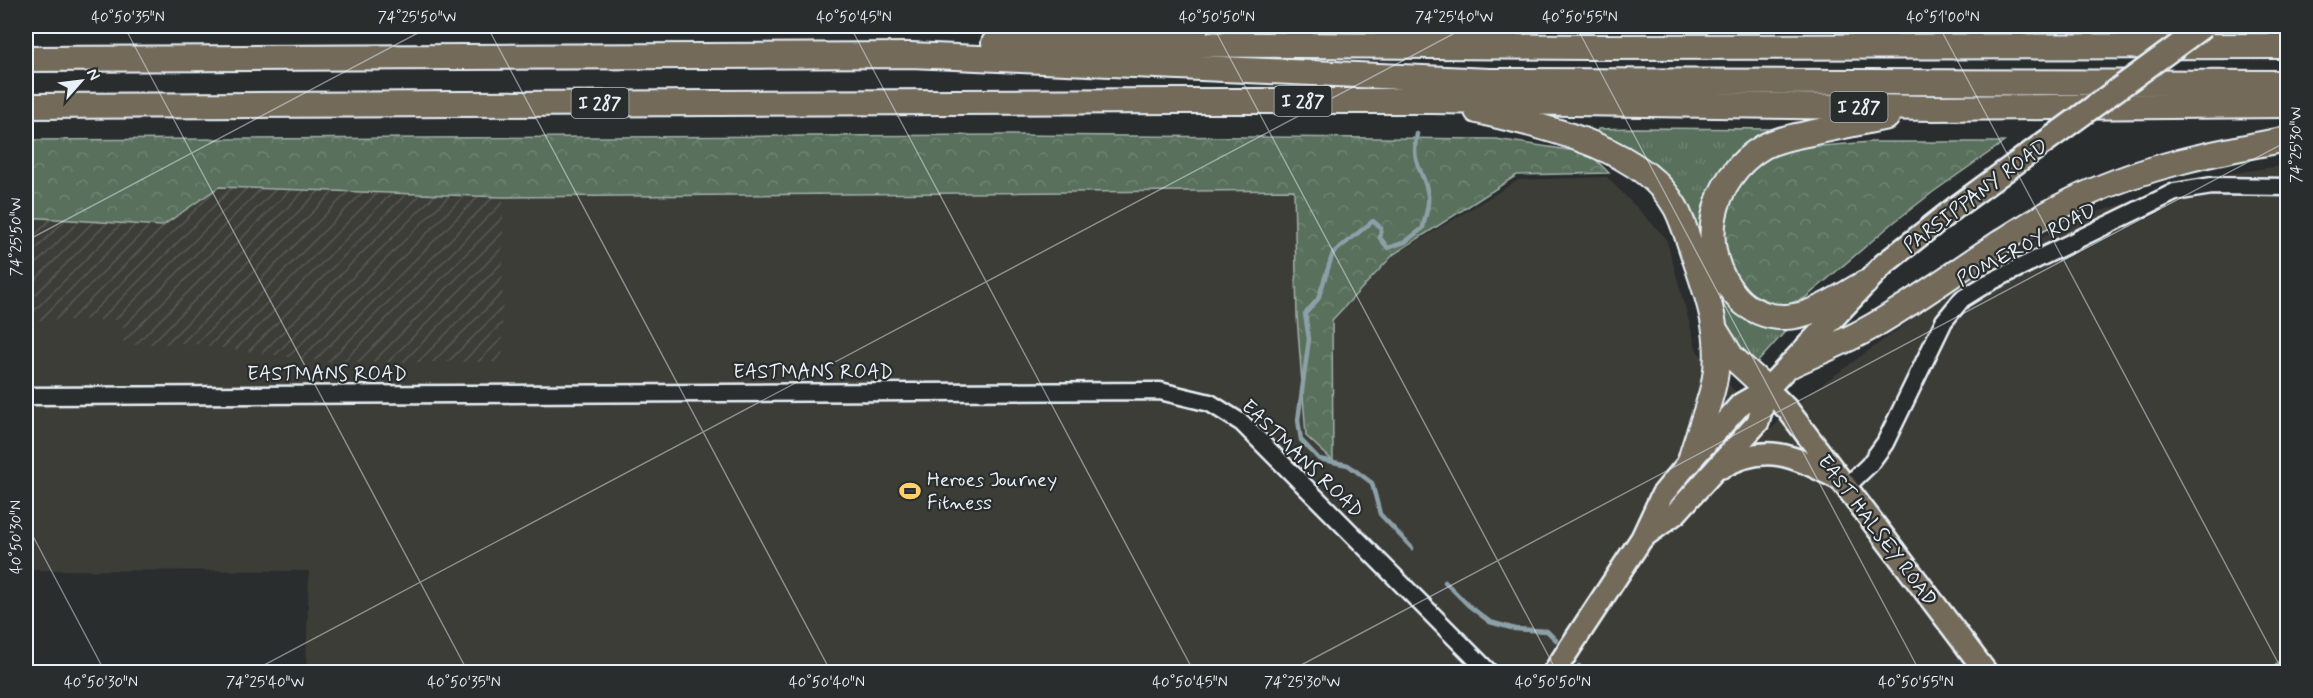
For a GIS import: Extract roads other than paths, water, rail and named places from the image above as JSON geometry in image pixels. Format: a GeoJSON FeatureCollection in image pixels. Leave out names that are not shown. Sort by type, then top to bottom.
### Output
{"type":"FeatureCollection","features":[{"type":"Feature","properties":{"kind":"highway"},"geometry":{"type":"LineString","coordinates":[[1081,45],[1115,32],[1147,32],[1196,26]]}},
{"type":"Feature","properties":{"kind":"highway"},"geometry":{"type":"LineString","coordinates":[[1417,26],[1587,48]]}},
{"type":"Feature","properties":{"kind":"highway"},"geometry":{"type":"LineString","coordinates":[[911,55],[970,43],[1587,48],[2288,46]]}},
{"type":"Feature","properties":{"kind":"highway"},"geometry":{"type":"LineString","coordinates":[[26,59],[911,55],[1490,81],[2288,83]]}},
{"type":"Feature","properties":{"kind":"highway"},"geometry":{"type":"LineString","coordinates":[[1431,101],[1540,126],[1575,137],[1628,162],[1651,179],[1667,195],[1683,225],[1699,269],[1716,331],[1717,360],[1714,381],[1690,461]]}},
{"type":"Feature","properties":{"kind":"highway","name":"I 287"},"geometry":{"type":"LineString","coordinates":[[26,106],[1431,101],[1934,108],[2288,105]]}},
{"type":"Feature","properties":{"kind":"highway"},"geometry":{"type":"LineString","coordinates":[[1865,283],[1801,315],[1773,316],[1751,308],[1727,286],[1715,260],[1712,239],[1718,203],[1735,170],[1764,146],[1782,139],[1934,108]]}},
{"type":"Feature","properties":{"kind":"highway"},"geometry":{"type":"LineString","coordinates":[[1791,364],[1873,326],[2044,216],[2080,196],[2163,165],[2212,152],[2288,139]]}},
{"type":"Feature","properties":{"kind":"highway"},"geometry":{"type":"LineString","coordinates":[[1716,331],[1732,357],[1767,389]]}},
{"type":"Feature","properties":{"kind":"main road","name":"PARSIPPANY ROAD"},"geometry":{"type":"LineString","coordinates":[[1554,672],[1642,538],[1662,495],[1741,404],[1767,389],[1884,264],[1956,207],[2204,26]]}},
{"type":"Feature","properties":{"kind":"main road","name":"PARSIPPANY ROAD"},"geometry":{"type":"LineString","coordinates":[[1642,538],[1676,513],[1758,422],[1767,389]]}},
{"type":"Feature","properties":{"kind":"main road","name":"EAST HALSEY ROAD"},"geometry":{"type":"LineString","coordinates":[[1767,389],[1788,410],[1986,672]]}},
{"type":"Feature","properties":{"kind":"main road"},"geometry":{"type":"LineString","coordinates":[[1711,474],[1746,456],[1766,452],[1783,454],[1803,461],[1843,484]]}},
{"type":"Feature","properties":{"kind":"street","name":"POMEROY ROAD"},"geometry":{"type":"LineString","coordinates":[[1843,484],[1869,465],[1885,443],[1944,321],[1962,299],[1986,284],[2175,192],[2212,186],[2288,187]]}},
{"type":"Feature","properties":{"kind":"street","name":"EASTMANS ROAD"},"geometry":{"type":"LineString","coordinates":[[26,396],[818,391],[1160,391],[1171,393],[1210,403],[1242,423],[1490,672]]}},
{"type":"Feature","properties":{"kind":"waterway"},"geometry":{"type":"LineString","coordinates":[[1412,548],[1380,514],[1372,483],[1348,465],[1319,459],[1301,440],[1298,420],[1309,339],[1305,314],[1318,299],[1333,253],[1373,221],[1381,228],[1380,238],[1388,248],[1405,242],[1423,228],[1428,199],[1426,186],[1416,160],[1417,134]]}},
{"type":"Feature","properties":{"kind":"waterway"},"geometry":{"type":"LineString","coordinates":[[1445,582],[1468,605],[1490,622],[1515,629],[1547,631],[1556,640]]}},
{"type":"Feature","properties":{"kind":"waterway"},"geometry":{"type":"LineString","coordinates":[[1579,666],[1581,672]]}},
{"type":"Feature","properties":{"kind":"place","name":"Heroes Journey Fitness"},"geometry":{"type":"Point","coordinates":[910,491]}}]}
